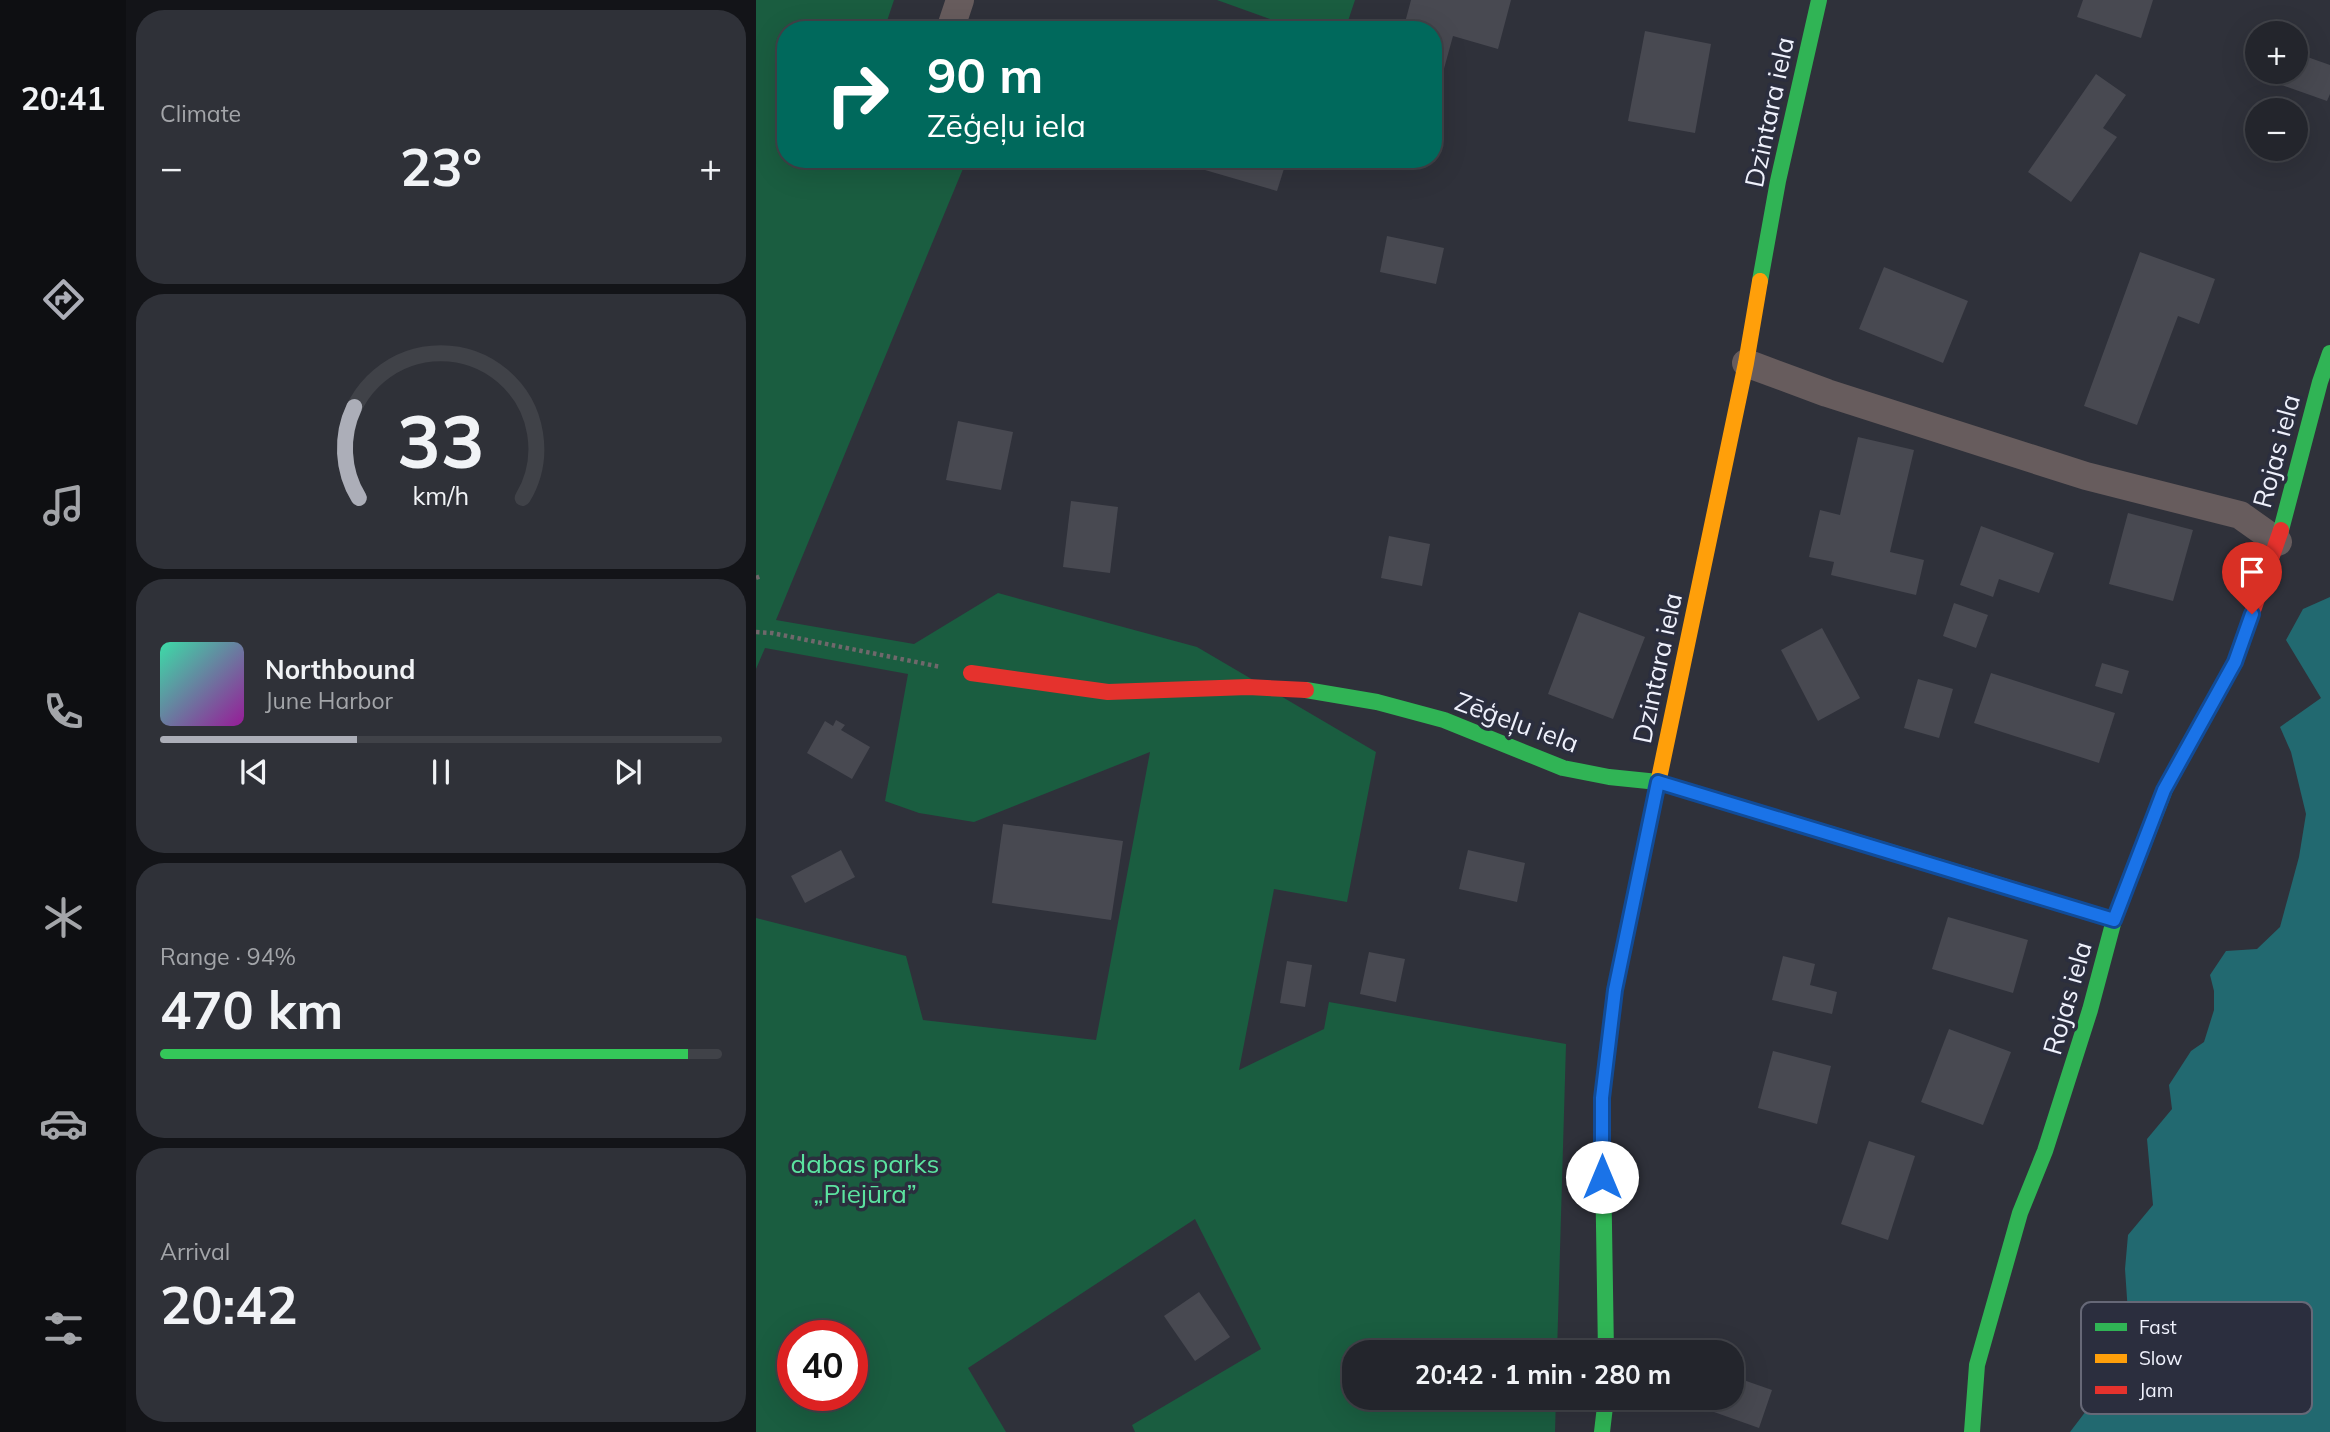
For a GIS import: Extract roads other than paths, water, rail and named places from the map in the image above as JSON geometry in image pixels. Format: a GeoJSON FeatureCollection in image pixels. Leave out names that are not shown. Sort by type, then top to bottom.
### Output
{"type":"FeatureCollection","features":[{"type":"Feature","properties":{"kind":"street"},"geometry":{"type":"LineString","coordinates":[[953,21],[960,0]]}},
{"type":"Feature","properties":{"kind":"street","name":"Dzintara iela"},"geometry":{"type":"LineString","coordinates":[[1606,1340],[1602,1098],[1615,990],[1746,363],[1778,181],[1819,0]]}},
{"type":"Feature","properties":{"kind":"street","name":"Rojas iela"},"geometry":{"type":"LineString","coordinates":[[1972,1432],[1977,1365],[1994,1298],[2020,1213],[2046,1151],[2090,1010],[2114,920],[2164,790],[2235,662],[2278,542],[2330,353]]}},
{"type":"Feature","properties":{"kind":"street"},"geometry":{"type":"LineString","coordinates":[[1746,363],[1827,393],[2086,477],[2240,515],[2278,542]]}},
{"type":"Feature","properties":{"kind":"street","name":"Zēģeļu iela"},"geometry":{"type":"LineString","coordinates":[[971,673],[1108,692],[1248,687],[1314,691],[1377,702],[1444,720],[1563,768],[1609,777],[1658,782],[2114,920]]}},
{"type":"Feature","properties":{"kind":"street"},"geometry":{"type":"LineString","coordinates":[[1602,1432],[1605,1410]]}},
{"type":"Feature","properties":{"kind":"water"},"geometry":{"type":"Polygon","coordinates":[[[2330,597],[2330,1432],[2070,1432],[2084,1414],[2312,1414],[2312,1302],[2127,1302],[2125,1269],[2128,1235],[2153,1205],[2147,1139],[2172,1109],[2169,1085],[2191,1051],[2204,1042],[2214,1010],[2214,991],[2210,975],[2226,951],[2257,949],[2280,927],[2299,857],[2306,814],[2291,752],[2280,727],[2321,698],[2286,640],[2303,609],[2330,597]]]}},
{"type":"Feature","properties":{"kind":"park label","name":"dabas parks „Piejūra”"},"geometry":{"type":"Point","coordinates":[865,1178]}}]}
